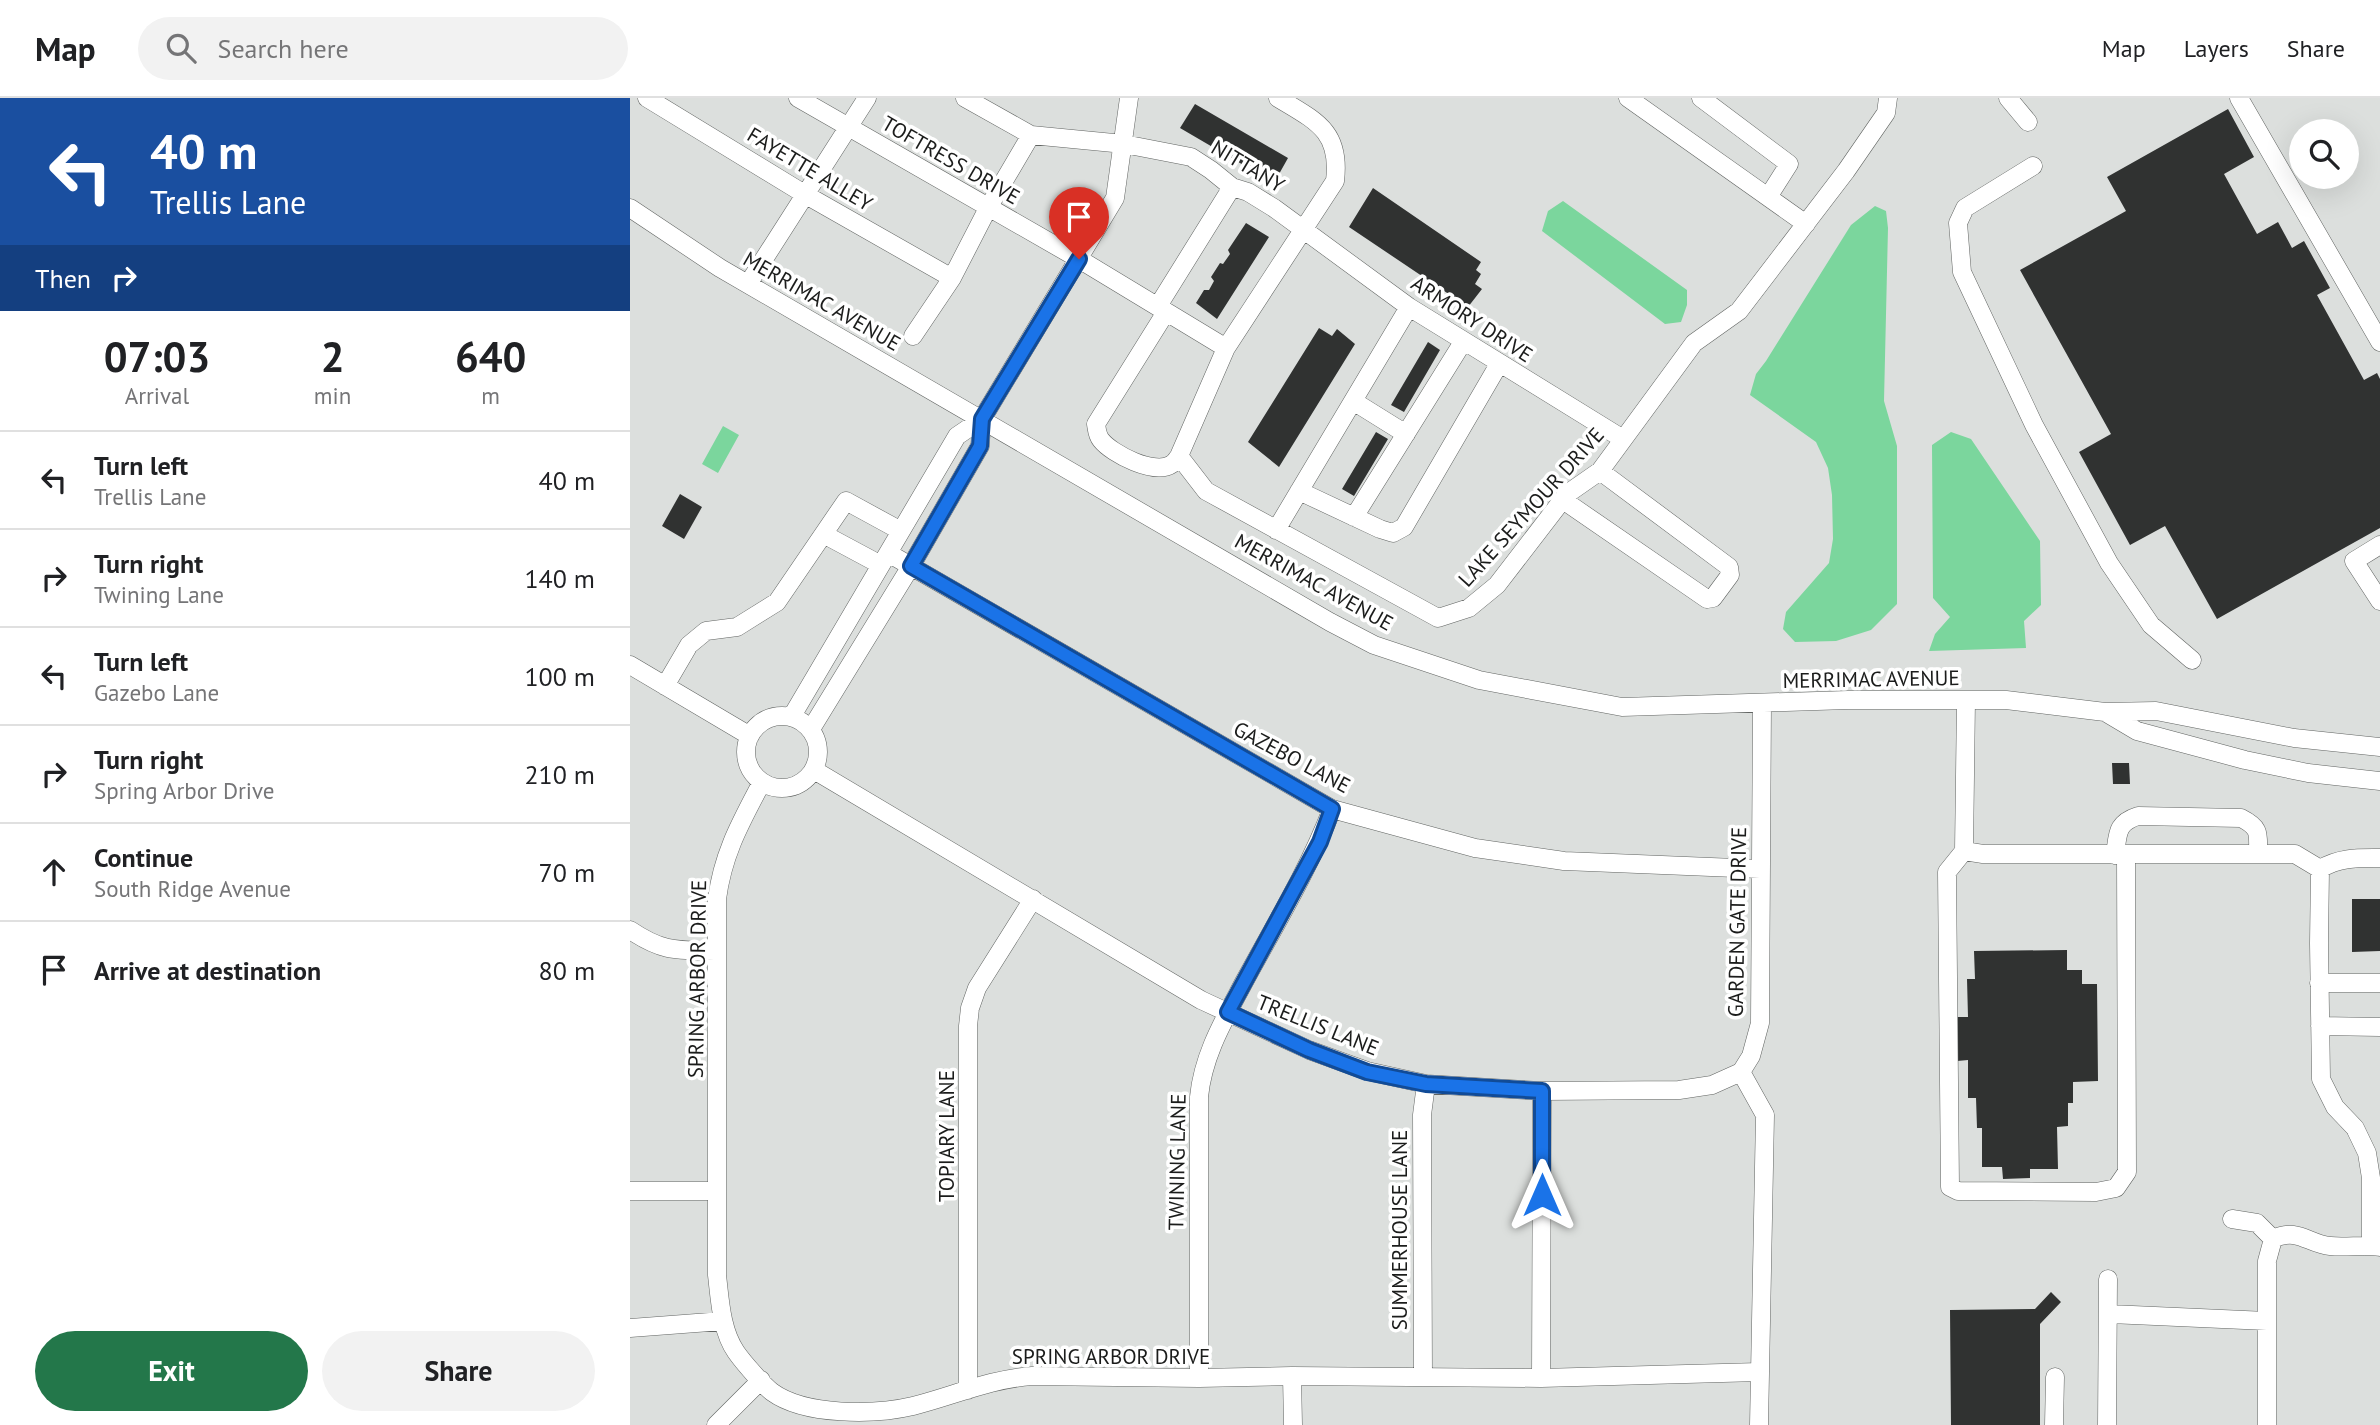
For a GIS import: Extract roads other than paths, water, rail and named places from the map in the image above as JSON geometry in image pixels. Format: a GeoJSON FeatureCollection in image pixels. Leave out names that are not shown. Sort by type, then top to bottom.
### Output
{"type":"FeatureCollection","features":[{"type":"Feature","properties":{"kind":"street","name":"TOFTRESS DRIVE"},"geometry":{"type":"LineString","coordinates":[[798,98],[1079,259],[1226,348]]}},
{"type":"Feature","properties":{"kind":"street"},"geometry":{"type":"LineString","coordinates":[[748,284],[867,98]]}},
{"type":"Feature","properties":{"kind":"street"},"geometry":{"type":"LineString","coordinates":[[913,336],[952,278],[988,208],[1031,135],[965,98]]}},
{"type":"Feature","properties":{"kind":"street"},"geometry":{"type":"LineString","coordinates":[[792,716],[957,436],[982,419],[1115,198],[1129,98]]}},
{"type":"Feature","properties":{"kind":"street"},"geometry":{"type":"LineString","coordinates":[[1232,187],[1096,424],[1098,437],[1138,464],[1161,467],[1171,465],[1179,456],[1226,348],[1335,181],[1337,163],[1334,147],[1317,121],[1278,98]]}},
{"type":"Feature","properties":{"kind":"street"},"geometry":{"type":"LineString","coordinates":[[1628,98],[1806,224]]}},
{"type":"Feature","properties":{"kind":"street"},"geometry":{"type":"LineString","coordinates":[[1701,98],[1789,164],[1768,197]]}},
{"type":"Feature","properties":{"kind":"street","name":"LAKE SEYMOUR DRIVE"},"geometry":{"type":"LineString","coordinates":[[1179,456],[1206,491],[1438,618],[1469,608],[1497,585],[1567,494],[1600,471],[1694,343],[1739,311],[1846,171],[1886,113],[1888,98]]}},
{"type":"Feature","properties":{"kind":"street"},"geometry":{"type":"LineString","coordinates":[[2008,98],[2028,122]]}},
{"type":"Feature","properties":{"kind":"street"},"geometry":{"type":"LineString","coordinates":[[2239,98],[2380,342]]}},
{"type":"Feature","properties":{"kind":"street","name":"FAYETTE ALLEY"},"geometry":{"type":"LineString","coordinates":[[658,101],[806,195],[952,278]]}},
{"type":"Feature","properties":{"kind":"street","name":"NITTANY"},"geometry":{"type":"LineString","coordinates":[[1031,135],[1124,144],[1191,157],[1232,187],[1248,192],[1303,228]]}},
{"type":"Feature","properties":{"kind":"street"},"geometry":{"type":"LineString","coordinates":[[2033,166],[1965,208],[1958,222],[1962,272],[2034,425],[2109,563],[2151,625],[2192,660]]}},
{"type":"Feature","properties":{"kind":"street","name":"MERRIMAC AVENUE"},"geometry":{"type":"LineString","coordinates":[[630,208],[720,268],[1330,622],[1374,645],[1479,680],[1622,706],[2006,700],[2105,712],[2156,711],[2294,738],[2380,747]]}},
{"type":"Feature","properties":{"kind":"street","name":"ARMORY DRIVE"},"geometry":{"type":"LineString","coordinates":[[1303,228],[1409,307],[1623,439]]}},
{"type":"Feature","properties":{"kind":"street"},"geometry":{"type":"LineString","coordinates":[[1276,530],[1409,307]]}},
{"type":"Feature","properties":{"kind":"street"},"geometry":{"type":"LineString","coordinates":[[1354,517],[1463,342]]}},
{"type":"Feature","properties":{"kind":"street"},"geometry":{"type":"LineString","coordinates":[[1299,491],[1380,529],[1393,533],[1404,527],[1499,364]]}},
{"type":"Feature","properties":{"kind":"street"},"geometry":{"type":"LineString","coordinates":[[1353,401],[1406,434]]}},
{"type":"Feature","properties":{"kind":"street"},"geometry":{"type":"LineString","coordinates":[[811,729],[911,566],[980,446],[982,419]]}},
{"type":"Feature","properties":{"kind":"street"},"geometry":{"type":"LineString","coordinates":[[1563,500],[1707,599],[1713,598],[1730,575],[1729,567],[1600,471]]}},
{"type":"Feature","properties":{"kind":"street"},"geometry":{"type":"LineString","coordinates":[[665,686],[689,645],[706,631],[737,627],[777,602],[846,501],[901,531]]}},
{"type":"Feature","properties":{"kind":"street","name":"GAZEBO LANE"},"geometry":{"type":"LineString","coordinates":[[825,535],[885,559],[911,566],[1332,809],[1475,848],[1551,859],[1760,869]]}},
{"type":"Feature","properties":{"kind":"street"},"geometry":{"type":"LineString","coordinates":[[2380,545],[2354,561],[2380,601]]}},
{"type":"Feature","properties":{"kind":"street"},"geometry":{"type":"LineString","coordinates":[[630,666],[750,736]]}},
{"type":"Feature","properties":{"kind":"street"},"geometry":{"type":"LineString","coordinates":[[1966,700],[1964,851],[1947,872],[1950,1187],[1958,1191],[2096,1192],[2116,1188],[2127,1172],[2119,830],[2126,820],[2138,816],[2241,818],[2254,824],[2258,831],[2258,854]]}},
{"type":"Feature","properties":{"kind":"street","name":"GARDEN GATE DRIVE"},"geometry":{"type":"LineString","coordinates":[[1741,1073],[1751,1056],[1760,1023],[1762,704]]}},
{"type":"Feature","properties":{"kind":"street","name":"MERRIMAC AVENUE"},"geometry":{"type":"LineString","coordinates":[[2105,712],[2137,731],[2245,760],[2308,773],[2380,781]]}},
{"type":"Feature","properties":{"kind":"street"},"geometry":{"type":"LineString","coordinates":[[792,716],[811,729],[819,749],[814,770],[807,779],[785,788],[773,787],[762,782],[749,766],[747,746],[750,736],[763,721],[772,717],[792,716]]}},
{"type":"Feature","properties":{"kind":"street","name":"TRELLIS LANE"},"geometry":{"type":"LineString","coordinates":[[814,770],[1200,1000],[1321,1055],[1367,1072],[1426,1084],[1542,1091],[1679,1090],[1712,1085],[1741,1073]]}},
{"type":"Feature","properties":{"kind":"street","name":"SPRING ARBOR DRIVE"},"geometry":{"type":"LineString","coordinates":[[762,782],[737,829],[721,872],[717,899],[717,1275],[723,1321],[736,1351],[772,1392],[803,1406],[865,1412],[911,1406],[1008,1377],[1541,1378],[1759,1372]]}},
{"type":"Feature","properties":{"kind":"street","name":"TWINING LANE"},"geometry":{"type":"LineString","coordinates":[[1199,1378],[1199,1097],[1202,1072],[1228,1012],[1320,842],[1332,809]]}},
{"type":"Feature","properties":{"kind":"street"},"geometry":{"type":"LineString","coordinates":[[1964,851],[1983,854],[2295,854],[2320,869]]}},
{"type":"Feature","properties":{"kind":"street"},"geometry":{"type":"LineString","coordinates":[[2320,869],[2343,859],[2380,858]]}},
{"type":"Feature","properties":{"kind":"street"},"geometry":{"type":"LineString","coordinates":[[2267,1425],[2267,1261],[2273,1240],[2284,1234],[2328,1247],[2376,1246],[2367,1153],[2355,1128],[2335,1107],[2321,1079],[2320,869]]}},
{"type":"Feature","properties":{"kind":"street","name":"TOPIARY LANE"},"geometry":{"type":"LineString","coordinates":[[968,1390],[968,1026],[977,988],[1032,899]]}},
{"type":"Feature","properties":{"kind":"street"},"geometry":{"type":"LineString","coordinates":[[630,930],[650,943],[672,950],[717,950]]}},
{"type":"Feature","properties":{"kind":"street"},"geometry":{"type":"LineString","coordinates":[[2319,983],[2380,982]]}},
{"type":"Feature","properties":{"kind":"street"},"geometry":{"type":"LineString","coordinates":[[2320,1026],[2380,1027]]}},
{"type":"Feature","properties":{"kind":"street"},"geometry":{"type":"LineString","coordinates":[[1741,1073],[1765,1115],[1759,1425]]}},
{"type":"Feature","properties":{"kind":"street","name":"SUMMERHOUSE LANE"},"geometry":{"type":"LineString","coordinates":[[1423,1376],[1422,1115],[1426,1084]]}},
{"type":"Feature","properties":{"kind":"street"},"geometry":{"type":"LineString","coordinates":[[1541,1378],[1542,1091]]}},
{"type":"Feature","properties":{"kind":"street"},"geometry":{"type":"LineString","coordinates":[[630,1191],[717,1191]]}},
{"type":"Feature","properties":{"kind":"street"},"geometry":{"type":"LineString","coordinates":[[2232,1219],[2257,1223],[2273,1240]]}},
{"type":"Feature","properties":{"kind":"street"},"geometry":{"type":"LineString","coordinates":[[2108,1279],[2108,1425]]}},
{"type":"Feature","properties":{"kind":"street"},"geometry":{"type":"LineString","coordinates":[[2110,1314],[2267,1321]]}},
{"type":"Feature","properties":{"kind":"street"},"geometry":{"type":"LineString","coordinates":[[630,1328],[723,1321]]}},
{"type":"Feature","properties":{"kind":"street"},"geometry":{"type":"LineString","coordinates":[[1292,1376],[1293,1425]]}},
{"type":"Feature","properties":{"kind":"street"},"geometry":{"type":"LineString","coordinates":[[2054,1425],[2055,1377]]}},
{"type":"Feature","properties":{"kind":"street"},"geometry":{"type":"LineString","coordinates":[[716,1425],[761,1380]]}}]}
